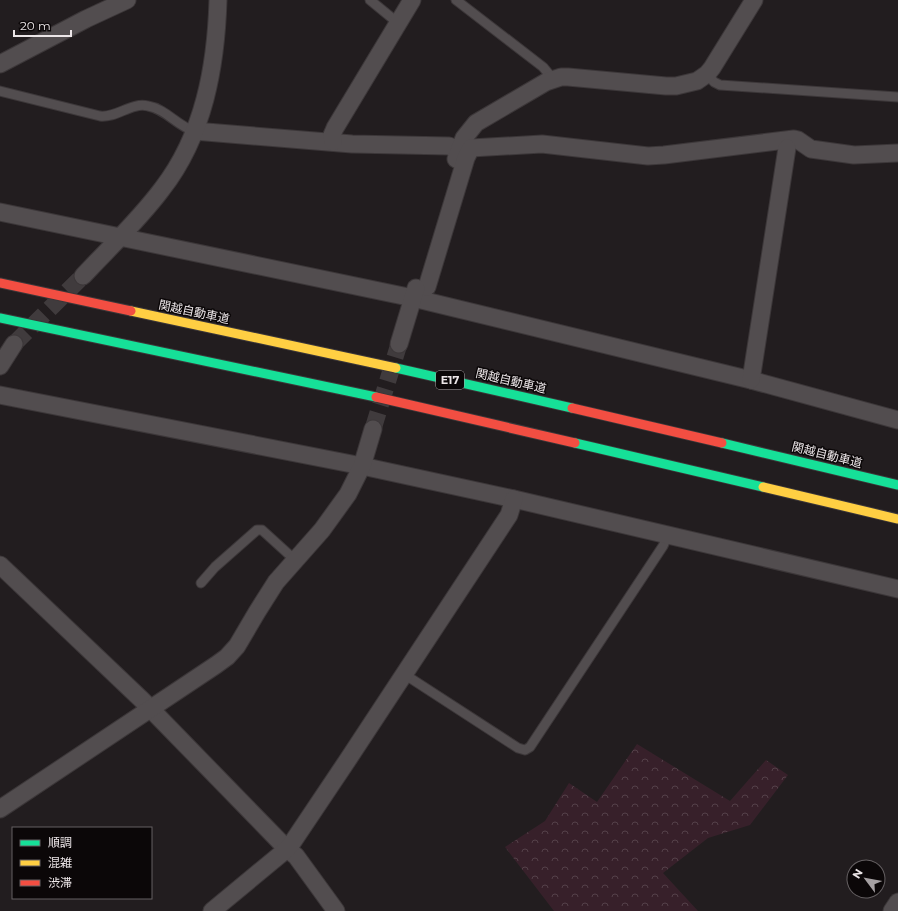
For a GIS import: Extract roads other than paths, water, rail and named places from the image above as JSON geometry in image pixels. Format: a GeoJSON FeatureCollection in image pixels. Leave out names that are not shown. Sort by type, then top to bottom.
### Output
{"type":"FeatureCollection","features":[{"type":"Feature","properties":{"kind":"highway","name":"関越自動車道"},"geometry":{"type":"LineString","coordinates":[[0,283],[363,360],[617,417],[898,485]]}},
{"type":"Feature","properties":{"kind":"highway"},"geometry":{"type":"LineString","coordinates":[[0,318],[350,391],[898,519]]}},
{"type":"Feature","properties":{"kind":"street"},"geometry":{"type":"LineString","coordinates":[[0,64],[86,19],[127,0]]}},
{"type":"Feature","properties":{"kind":"street"},"geometry":{"type":"LineString","coordinates":[[83,276],[131,226],[163,188],[178,166],[194,132],[210,80],[215,47],[218,0]]}},
{"type":"Feature","properties":{"kind":"street"},"geometry":{"type":"LineString","coordinates":[[333,142],[332,135],[335,128],[412,0]]}},
{"type":"Feature","properties":{"kind":"street"},"geometry":{"type":"LineString","coordinates":[[399,344],[459,150],[464,138],[476,123],[539,85],[553,79],[568,77],[666,86],[676,86],[697,81],[707,74],[718,60],[754,0]]}},
{"type":"Feature","properties":{"kind":"street"},"geometry":{"type":"LineString","coordinates":[[194,132],[352,144],[449,146],[459,150]]}},
{"type":"Feature","properties":{"kind":"street"},"geometry":{"type":"LineString","coordinates":[[427,287],[466,158],[471,148],[542,144],[648,156],[794,139],[811,149],[854,155],[898,153]]}},
{"type":"Feature","properties":{"kind":"street"},"geometry":{"type":"LineString","coordinates":[[752,380],[787,148]]}},
{"type":"Feature","properties":{"kind":"street"},"geometry":{"type":"LineString","coordinates":[[0,212],[413,298],[752,380],[898,420]]}},
{"type":"Feature","properties":{"kind":"street"},"geometry":{"type":"LineString","coordinates":[[0,366],[14,344]]}},
{"type":"Feature","properties":{"kind":"street"},"geometry":{"type":"LineString","coordinates":[[0,395],[362,466],[514,499],[898,589]]}},
{"type":"Feature","properties":{"kind":"street"},"geometry":{"type":"LineString","coordinates":[[0,808],[216,665],[233,652],[276,582],[340,507],[355,482],[362,466],[373,429]]}},
{"type":"Feature","properties":{"kind":"street"},"geometry":{"type":"LineString","coordinates":[[212,911],[287,849],[347,761],[509,515],[514,499]]}},
{"type":"Feature","properties":{"kind":"street"},"geometry":{"type":"LineString","coordinates":[[0,565],[150,708],[287,849],[296,856],[336,911]]}},
{"type":"Feature","properties":{"kind":"street"},"geometry":{"type":"LineString","coordinates":[[892,911],[898,902]]}},
{"type":"Feature","properties":{"kind":"lane"},"geometry":{"type":"LineString","coordinates":[[370,0],[398,23]]}},
{"type":"Feature","properties":{"kind":"lane"},"geometry":{"type":"LineString","coordinates":[[456,0],[543,67],[553,79]]}},
{"type":"Feature","properties":{"kind":"lane"},"geometry":{"type":"LineString","coordinates":[[707,74],[714,82],[720,85],[898,97]]}},
{"type":"Feature","properties":{"kind":"lane"},"geometry":{"type":"LineString","coordinates":[[0,91],[106,117],[132,108],[147,105],[168,115],[180,125],[194,132]]}},
{"type":"Feature","properties":{"kind":"lane"},"geometry":{"type":"LineString","coordinates":[[201,583],[215,567],[257,530],[262,530],[295,560]]}},
{"type":"Feature","properties":{"kind":"lane"},"geometry":{"type":"LineString","coordinates":[[404,674],[518,748],[525,750],[530,747],[663,546],[668,535]]}},
{"type":"Feature","properties":{"kind":"tunnel"},"geometry":{"type":"LineString","coordinates":[[14,344],[83,276]]}},
{"type":"Feature","properties":{"kind":"tunnel"},"geometry":{"type":"LineString","coordinates":[[373,429],[399,344]]}}]}
